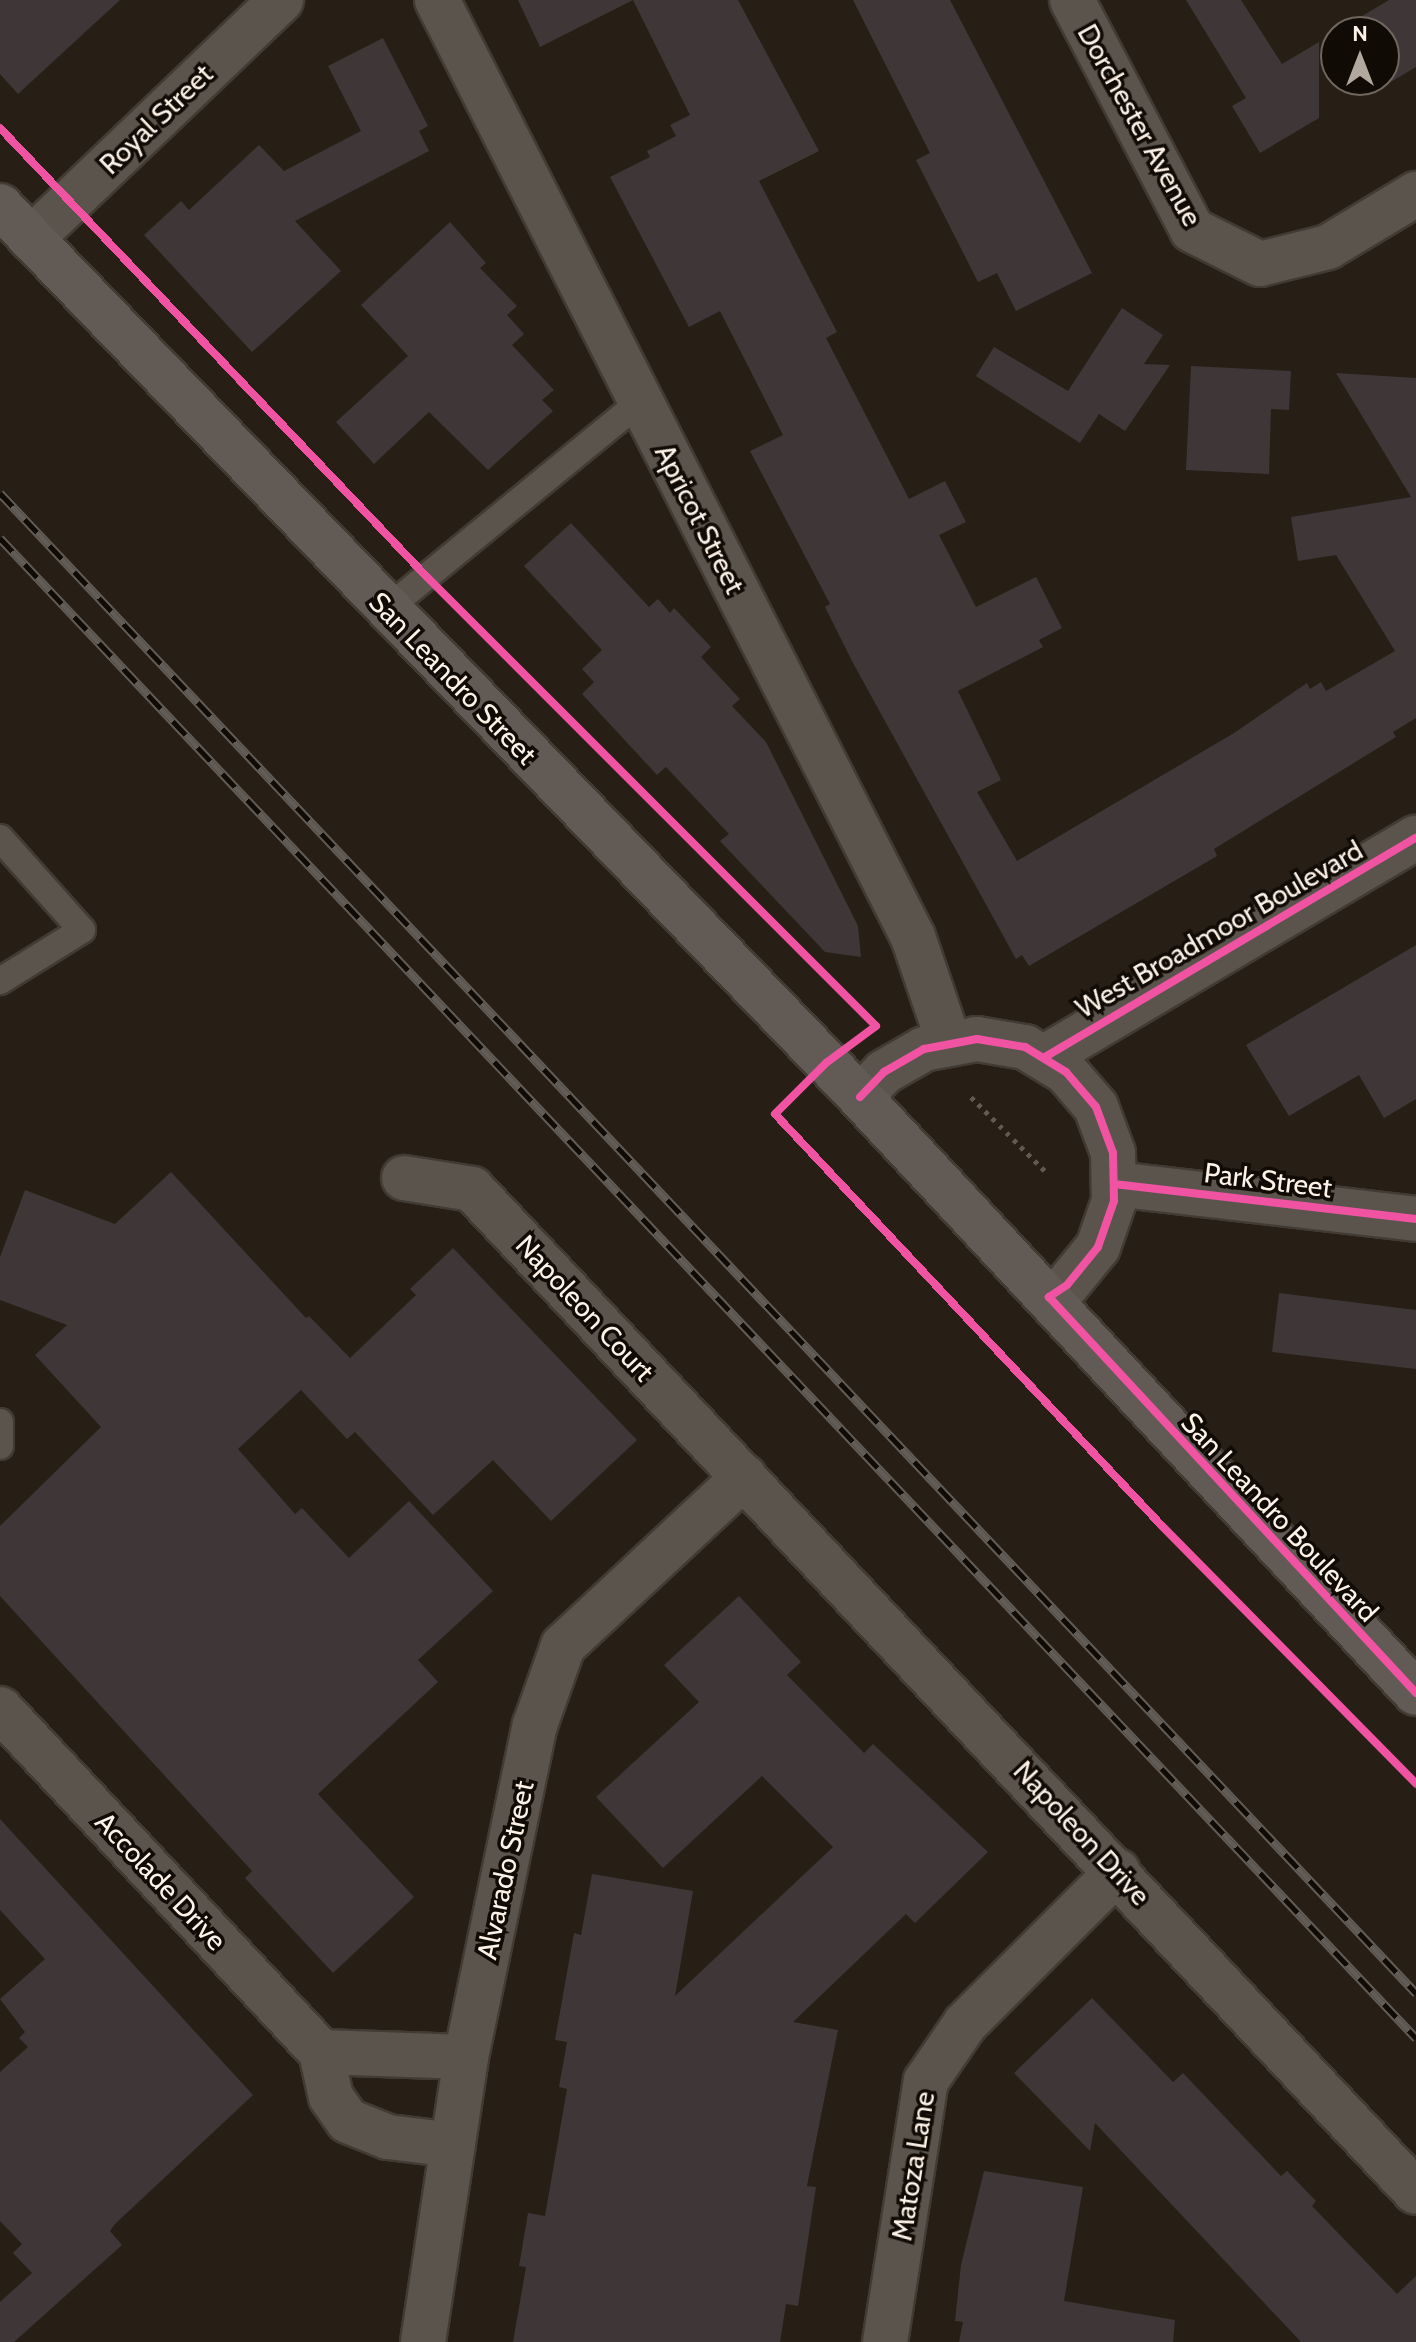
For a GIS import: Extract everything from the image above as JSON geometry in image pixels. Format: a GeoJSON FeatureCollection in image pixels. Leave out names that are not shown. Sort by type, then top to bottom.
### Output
{"type":"FeatureCollection","features":[{"type":"Feature","properties":{"kind":"main road","name":"San Leandro Street"},"geometry":{"type":"LineString","coordinates":[[0,206],[909,1148]]}},
{"type":"Feature","properties":{"kind":"main road","name":"San Leandro Boulevard"},"geometry":{"type":"LineString","coordinates":[[909,1148],[1416,1693]]}},
{"type":"Feature","properties":{"kind":"street","name":"Royal Street"},"geometry":{"type":"LineString","coordinates":[[31,239],[281,0]]}},
{"type":"Feature","properties":{"kind":"street","name":"Apricot Street"},"geometry":{"type":"LineString","coordinates":[[437,0],[913,937],[949,1043]]}},
{"type":"Feature","properties":{"kind":"street","name":"Dorchester Avenue"},"geometry":{"type":"LineString","coordinates":[[1072,0],[1192,230],[1260,264],[1328,247],[1416,194]]}},
{"type":"Feature","properties":{"kind":"street","name":"West Broadmoor Boulevard"},"geometry":{"type":"LineString","coordinates":[[1045,1057],[1416,838]]}},
{"type":"Feature","properties":{"kind":"street"},"geometry":{"type":"LineString","coordinates":[[860,1097],[884,1072],[924,1049],[977,1039],[1025,1047],[1066,1072],[1096,1107],[1113,1153],[1114,1201],[1098,1247],[1067,1285],[1049,1297]]}},
{"type":"Feature","properties":{"kind":"street","name":"Napoleon Court"},"geometry":{"type":"LineString","coordinates":[[404,1178],[472,1189],[744,1477]]}},
{"type":"Feature","properties":{"kind":"street","name":"Park Street"},"geometry":{"type":"LineString","coordinates":[[1114,1184],[1416,1219]]}},
{"type":"Feature","properties":{"kind":"street","name":"Napoleon Drive"},"geometry":{"type":"LineString","coordinates":[[744,1477],[1118,1871],[1416,2192]]}},
{"type":"Feature","properties":{"kind":"street","name":"Alvarado Street"},"geometry":{"type":"LineString","coordinates":[[423,2342],[466,2057],[535,1725],[563,1646],[744,1477]]}},
{"type":"Feature","properties":{"kind":"street","name":"Accolade Drive"},"geometry":{"type":"LineString","coordinates":[[0,1709],[321,2052]]}},
{"type":"Feature","properties":{"kind":"street","name":"Matoza Lane"},"geometry":{"type":"LineString","coordinates":[[885,2342],[926,2081],[965,2024],[1118,1871]]}},
{"type":"Feature","properties":{"kind":"street"},"geometry":{"type":"LineString","coordinates":[[453,2145],[388,2137],[348,2121],[331,2097],[321,2052],[466,2057]]}},
{"type":"Feature","properties":{"kind":"lane"},"geometry":{"type":"LineString","coordinates":[[387,609],[640,402]]}},
{"type":"Feature","properties":{"kind":"lane"},"geometry":{"type":"LineString","coordinates":[[0,838],[82,930],[0,981]]}},
{"type":"Feature","properties":{"kind":"lane"},"geometry":{"type":"LineString","coordinates":[[0,1422],[0,1446]]}},
{"type":"Feature","properties":{"kind":"path"},"geometry":{"type":"LineString","coordinates":[[971,1097],[1045,1171]]}},
{"type":"Feature","properties":{"kind":"building"},"geometry":{"type":"Polygon","coordinates":[[[0,0],[120,0],[18,94],[0,74],[0,0]]]}},
{"type":"Feature","properties":{"kind":"building"},"geometry":{"type":"Polygon","coordinates":[[[518,0],[633,0],[540,47],[518,0]]]}},
{"type":"Feature","properties":{"kind":"building"},"geometry":{"type":"Polygon","coordinates":[[[633,0],[738,0],[819,151],[759,181],[837,332],[826,338],[909,499],[945,481],[966,522],[939,535],[976,607],[1036,577],[1062,628],[1039,640],[1043,647],[958,691],[1001,780],[977,792],[1017,861],[1234,733],[1307,683],[1310,689],[1321,682],[1326,691],[1395,651],[1336,555],[1298,561],[1291,517],[1411,497],[1336,373],[1416,378],[1416,718],[1393,732],[1396,737],[1214,849],[1217,856],[1029,966],[1022,955],[1016,959],[853,663],[825,607],[830,604],[750,451],[783,435],[720,311],[689,327],[610,177],[650,157],[647,151],[676,136],[670,125],[690,115],[633,0]]]}},
{"type":"Feature","properties":{"kind":"building"},"geometry":{"type":"Polygon","coordinates":[[[853,0],[950,0],[1092,273],[1016,311],[997,273],[978,282],[916,160],[930,153],[853,0]]]}},
{"type":"Feature","properties":{"kind":"building"},"geometry":{"type":"Polygon","coordinates":[[[1186,0],[1241,0],[1282,64],[1319,42],[1319,118],[1260,153],[1232,106],[1246,98],[1186,0]]]}},
{"type":"Feature","properties":{"kind":"building"},"geometry":{"type":"Polygon","coordinates":[[[1389,0],[1416,0],[1416,67],[1400,77],[1400,16],[1362,16],[1389,0]]]}},
{"type":"Feature","properties":{"kind":"building"},"geometry":{"type":"Polygon","coordinates":[[[383,38],[428,126],[419,131],[429,151],[295,221],[341,271],[252,352],[144,235],[181,201],[189,210],[259,145],[284,171],[361,131],[328,66],[383,38]]]}},
{"type":"Feature","properties":{"kind":"building"},"geometry":{"type":"Polygon","coordinates":[[[450,222],[486,263],[480,268],[517,306],[507,315],[524,334],[512,345],[554,390],[542,400],[553,411],[488,470],[429,412],[374,464],[336,422],[408,356],[361,305],[450,222]]]}},
{"type":"Feature","properties":{"kind":"building"},"geometry":{"type":"Polygon","coordinates":[[[1122,308],[1163,335],[1144,364],[1170,365],[1125,431],[1099,414],[1080,443],[976,376],[994,347],[1068,391],[1122,308]]]}},
{"type":"Feature","properties":{"kind":"building"},"geometry":{"type":"Polygon","coordinates":[[[1191,366],[1291,371],[1289,410],[1271,409],[1269,474],[1186,470],[1191,366]]]}},
{"type":"Feature","properties":{"kind":"building"},"geometry":{"type":"Polygon","coordinates":[[[571,523],[649,607],[658,599],[670,613],[674,608],[711,647],[701,657],[740,699],[732,706],[766,742],[858,926],[861,957],[825,952],[720,841],[729,834],[666,767],[657,775],[582,694],[594,682],[582,669],[602,650],[524,566],[571,523]]]}},
{"type":"Feature","properties":{"kind":"building"},"geometry":{"type":"Polygon","coordinates":[[[1416,945],[1416,1099],[1384,1118],[1359,1075],[1289,1116],[1246,1045],[1416,945]]]}},
{"type":"Feature","properties":{"kind":"building"},"geometry":{"type":"Polygon","coordinates":[[[171,1172],[306,1318],[309,1316],[350,1358],[416,1295],[410,1289],[453,1248],[637,1440],[551,1521],[493,1460],[433,1515],[355,1432],[347,1439],[301,1390],[238,1449],[295,1514],[302,1508],[349,1558],[409,1501],[493,1591],[418,1660],[438,1682],[318,1794],[414,1897],[333,1973],[245,1878],[252,1871],[0,1596],[0,1526],[101,1427],[35,1355],[67,1325],[0,1300],[0,1257],[25,1190],[115,1224],[171,1172]]]}},
{"type":"Feature","properties":{"kind":"building"},"geometry":{"type":"Polygon","coordinates":[[[1279,1293],[1416,1310],[1416,1369],[1272,1352],[1279,1293]]]}},
{"type":"Feature","properties":{"kind":"building"},"geometry":{"type":"Polygon","coordinates":[[[739,1596],[801,1662],[787,1675],[864,1753],[873,1744],[988,1852],[915,1923],[906,1914],[793,2022],[838,2030],[807,2186],[816,2187],[798,2306],[786,2304],[780,2342],[513,2342],[526,2267],[519,2266],[528,2213],[545,2216],[567,2089],[559,2087],[567,2042],[555,2040],[574,1933],[581,1935],[592,1874],[693,1891],[675,1996],[833,1847],[762,1776],[663,1868],[596,1797],[699,1702],[664,1665],[739,1596]]]}},
{"type":"Feature","properties":{"kind":"building"},"geometry":{"type":"Polygon","coordinates":[[[0,1819],[253,2095],[115,2224],[110,2231],[122,2245],[14,2342],[0,2342],[0,2302],[32,2273],[13,2253],[22,2244],[0,2221],[0,2072],[28,2047],[19,2038],[25,2032],[0,1999],[45,1959],[0,1910],[0,1819]]]}},
{"type":"Feature","properties":{"kind":"building"},"geometry":{"type":"Polygon","coordinates":[[[1092,1998],[1173,2082],[1183,2073],[1281,2176],[1287,2171],[1316,2201],[1312,2206],[1397,2294],[1416,2276],[1416,2342],[1301,2342],[1095,2123],[1090,2151],[1014,2073],[1092,1998]]]}},
{"type":"Feature","properties":{"kind":"building"},"geometry":{"type":"Polygon","coordinates":[[[984,2171],[1083,2187],[1064,2301],[1175,2320],[1173,2342],[959,2342],[963,2322],[955,2321],[961,2265],[984,2171]]]}},
{"type":"Feature","properties":{"kind":"railway"},"geometry":{"type":"LineString","coordinates":[[0,493],[1416,1993]]}},
{"type":"Feature","properties":{"kind":"railway"},"geometry":{"type":"LineString","coordinates":[[0,538],[1416,2038]]}},
{"type":"Feature","properties":{"kind":"cycle path"},"geometry":{"type":"LineString","coordinates":[[0,128],[427,577],[876,1026],[826,1063],[775,1114],[1162,1526],[1416,1784]]}},
{"type":"Feature","properties":{"kind":"cycle path"},"geometry":{"type":"LineString","coordinates":[[1045,1057],[1416,838]]}},
{"type":"Feature","properties":{"kind":"cycle path"},"geometry":{"type":"LineString","coordinates":[[860,1097],[884,1072],[924,1049],[977,1039],[1025,1047],[1066,1072],[1096,1107],[1113,1153],[1114,1201],[1098,1247],[1067,1285],[1049,1297],[1416,1693]]}},
{"type":"Feature","properties":{"kind":"cycle path"},"geometry":{"type":"LineString","coordinates":[[1114,1184],[1416,1219]]}}]}
